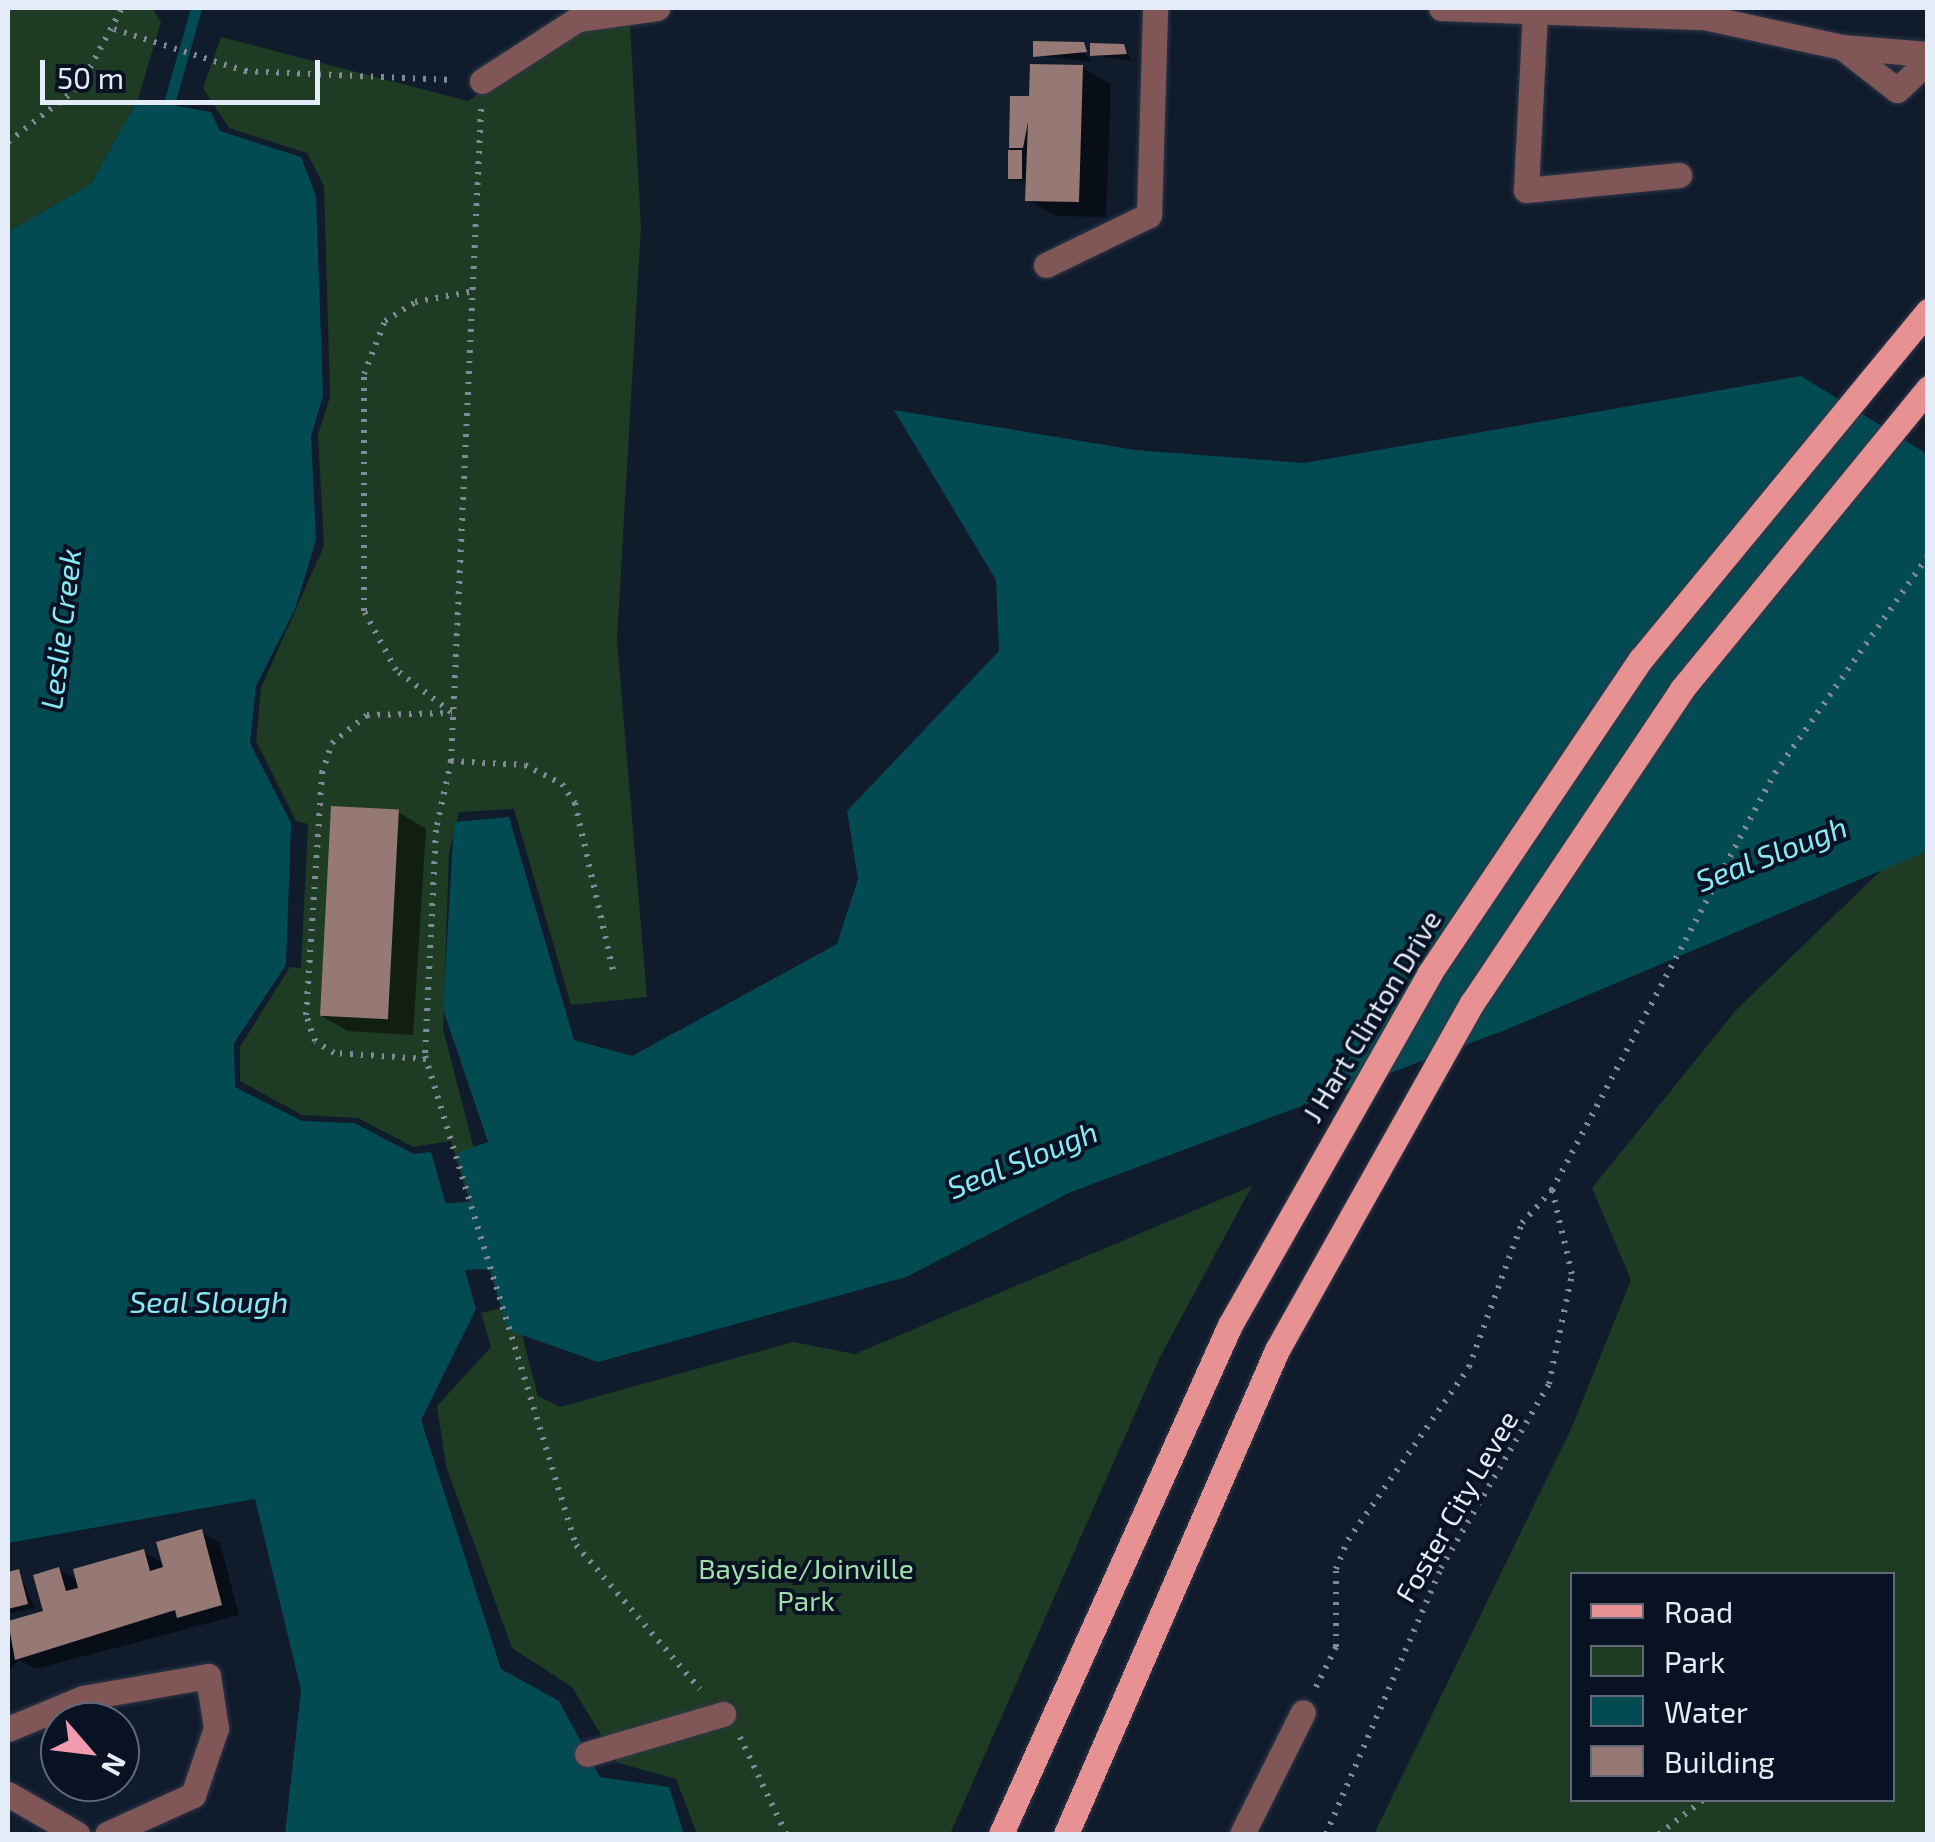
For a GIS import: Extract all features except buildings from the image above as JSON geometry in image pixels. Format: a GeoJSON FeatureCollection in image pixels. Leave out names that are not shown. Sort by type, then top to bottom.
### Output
{"type":"FeatureCollection","features":[{"type":"Feature","properties":{"kind":"main road","name":"J Hart Clinton Drive"},"geometry":{"type":"LineString","coordinates":[[1001,1834],[1230,1325],[1364,1082],[1568,759],[1878,365],[1928,311]]}},
{"type":"Feature","properties":{"kind":"main road"},"geometry":{"type":"LineString","coordinates":[[1066,1834],[1278,1350],[1408,1111],[1571,848],[1760,586],[1928,388]]}},
{"type":"Feature","properties":{"kind":"street"},"geometry":{"type":"LineString","coordinates":[[482,81],[578,18],[657,8]]}},
{"type":"Feature","properties":{"kind":"street"},"geometry":{"type":"LineString","coordinates":[[1046,264],[1149,215],[1155,8]]}},
{"type":"Feature","properties":{"kind":"street"},"geometry":{"type":"LineString","coordinates":[[1440,8],[1704,17],[1842,47],[1928,57]]}},
{"type":"Feature","properties":{"kind":"street"},"geometry":{"type":"LineString","coordinates":[[1534,10],[1526,190],[1679,175]]}},
{"type":"Feature","properties":{"kind":"street"},"geometry":{"type":"LineString","coordinates":[[1842,47],[1897,90],[1928,57]]}},
{"type":"Feature","properties":{"kind":"street"},"geometry":{"type":"LineString","coordinates":[[8,1728],[83,1698],[208,1676],[216,1728],[193,1795],[108,1834]]}},
{"type":"Feature","properties":{"kind":"street"},"geometry":{"type":"LineString","coordinates":[[1242,1834],[1302,1712]]}},
{"type":"Feature","properties":{"kind":"street"},"geometry":{"type":"LineString","coordinates":[[587,1754],[723,1714]]}},
{"type":"Feature","properties":{"kind":"street"},"geometry":{"type":"LineString","coordinates":[[8,1794],[78,1834]]}},
{"type":"Feature","properties":{"kind":"path"},"geometry":{"type":"LineString","coordinates":[[8,142],[56,111],[114,29],[122,8]]}},
{"type":"Feature","properties":{"kind":"path"},"geometry":{"type":"LineString","coordinates":[[114,29],[245,72],[482,81],[451,761],[436,830],[426,1060],[458,1153],[508,1330],[576,1545],[723,1714],[757,1760],[786,1834]]}},
{"type":"Feature","properties":{"kind":"path"},"geometry":{"type":"LineString","coordinates":[[452,713],[396,670],[364,611],[364,374],[384,321],[415,302],[474,291]]}},
{"type":"Feature","properties":{"kind":"path"},"geometry":{"type":"LineString","coordinates":[[1302,1712],[1336,1647],[1336,1569],[1348,1540],[1469,1367],[1522,1224],[1552,1190],[1775,773],[1928,556]]}},
{"type":"Feature","properties":{"kind":"path"},"geometry":{"type":"LineString","coordinates":[[426,1060],[334,1052],[314,1041],[306,1015],[322,773],[332,743],[367,715],[452,713]]}},
{"type":"Feature","properties":{"kind":"path"},"geometry":{"type":"LineString","coordinates":[[451,761],[525,766],[562,784],[574,803],[613,970]]}},
{"type":"Feature","properties":{"kind":"path","name":"Foster City Levee"},"geometry":{"type":"LineString","coordinates":[[1326,1834],[1440,1568],[1549,1384],[1572,1274],[1552,1190]]}},
{"type":"Feature","properties":{"kind":"path"},"geometry":{"type":"LineString","coordinates":[[1659,1834],[1700,1802]]}},
{"type":"Feature","properties":{"kind":"green space"},"geometry":{"type":"Polygon","coordinates":[[[8,8],[152,8],[161,22],[138,99],[91,184],[8,232],[8,8]]]}},
{"type":"Feature","properties":{"kind":"green space","name":"Bayside/Joinville Park"},"geometry":{"type":"Polygon","coordinates":[[[630,23],[641,226],[617,640],[647,997],[571,1005],[514,809],[459,812],[449,853],[443,1029],[538,1396],[560,1407],[793,1342],[855,1354],[1252,1186],[1160,1357],[950,1834],[697,1834],[676,1779],[618,1763],[572,1687],[512,1648],[446,1466],[437,1406],[491,1347],[481,1313],[501,1308],[451,1141],[413,1147],[358,1118],[302,1115],[240,1081],[240,1047],[290,967],[301,968],[308,824],[296,821],[256,741],[261,688],[324,546],[318,434],[330,397],[324,186],[307,153],[229,128],[203,88],[221,37],[468,101],[578,26],[630,23]]]}},
{"type":"Feature","properties":{"kind":"green space"},"geometry":{"type":"Polygon","coordinates":[[[1927,851],[1927,1834],[1374,1834],[1571,1429],[1631,1280],[1592,1188],[1737,1009],[1892,860],[1927,851]]]}},
{"type":"Feature","properties":{"kind":"water","name":"Seal Slough"},"geometry":{"type":"Polygon","coordinates":[[[138,99],[211,112],[220,131],[301,157],[316,196],[323,396],[311,436],[316,540],[295,609],[256,686],[250,743],[291,823],[286,965],[234,1043],[235,1087],[302,1121],[354,1123],[414,1154],[431,1152],[476,1309],[421,1420],[501,1669],[559,1701],[600,1777],[669,1787],[684,1834],[285,1834],[301,1690],[255,1499],[8,1543],[8,232],[91,184],[138,99]]]}},
{"type":"Feature","properties":{"kind":"water"},"geometry":{"type":"Polygon","coordinates":[[[1801,376],[1927,454],[1927,851],[1508,1029],[1071,1192],[906,1277],[598,1362],[508,1330],[457,1153],[488,1142],[443,1009],[454,822],[509,817],[574,1040],[632,1056],[837,944],[858,879],[847,811],[999,651],[996,580],[894,410],[1135,450],[1304,463],[1801,376]]]}},
{"type":"Feature","properties":{"kind":"waterway","name":"Leslie Creek"},"geometry":{"type":"LineString","coordinates":[[166,114],[196,8]]}},
{"type":"Feature","properties":{"kind":"waterway","name":"Seal Slough"},"geometry":{"type":"LineString","coordinates":[[363,1244],[481,1235],[571,1242]]}}]}
